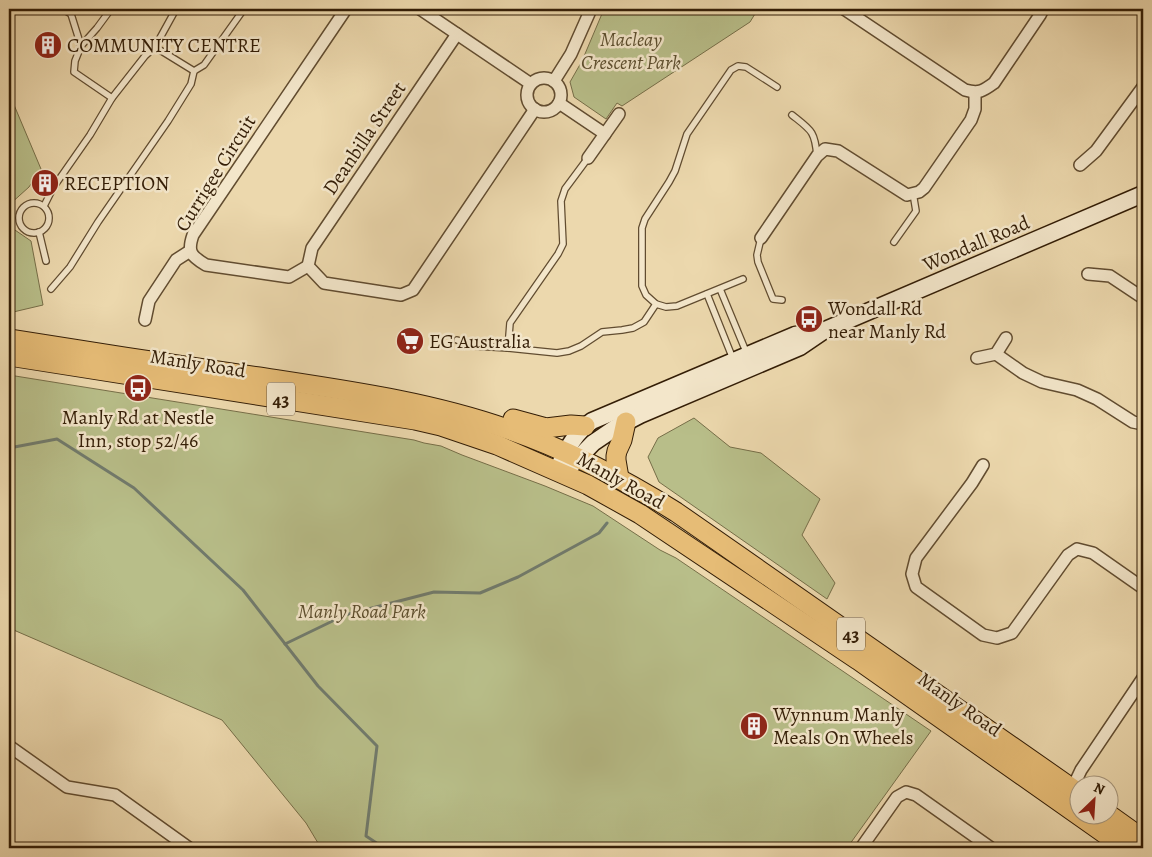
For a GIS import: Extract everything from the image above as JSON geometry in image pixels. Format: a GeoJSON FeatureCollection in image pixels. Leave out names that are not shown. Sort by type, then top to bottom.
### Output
{"type":"FeatureCollection","features":[{"type":"Feature","properties":{"kind":"main road","name":"Wondall Road"},"geometry":{"type":"LineString","coordinates":[[560,472],[572,455],[626,422],[800,347],[825,330],[1143,194]]}},
{"type":"Feature","properties":{"kind":"main road","name":"Wondall Road"},"geometry":{"type":"LineString","coordinates":[[572,455],[574,439],[585,426],[600,417],[795,335],[825,330]]}},
{"type":"Feature","properties":{"kind":"main road","name":"Manly Road"},"geometry":{"type":"LineString","coordinates":[[9,339],[412,402],[506,428],[572,455],[619,478],[676,512],[1070,788]]}},
{"type":"Feature","properties":{"kind":"main road","name":"Manly Road"},"geometry":{"type":"LineString","coordinates":[[9,356],[415,420],[471,435],[560,472],[616,500],[668,532],[858,660],[1125,848]]}},
{"type":"Feature","properties":{"kind":"main road"},"geometry":{"type":"LineString","coordinates":[[412,402],[427,398],[442,399],[546,428],[571,425],[585,426]]}},
{"type":"Feature","properties":{"kind":"main road"},"geometry":{"type":"LineString","coordinates":[[619,478],[616,456],[626,422]]}},
{"type":"Feature","properties":{"kind":"main road"},"geometry":{"type":"LineString","coordinates":[[1120,823],[1143,839]]}},
{"type":"Feature","properties":{"kind":"street","name":"Currigee Circuit"},"geometry":{"type":"LineString","coordinates":[[308,266],[289,277],[206,264],[197,260],[190,251],[190,244],[193,235],[346,9]]}},
{"type":"Feature","properties":{"kind":"street"},"geometry":{"type":"LineString","coordinates":[[420,9],[531,84]]}},
{"type":"Feature","properties":{"kind":"street"},"geometry":{"type":"LineString","coordinates":[[554,81],[571,54],[591,9]]}},
{"type":"Feature","properties":{"kind":"street"},"geometry":{"type":"LineString","coordinates":[[844,9],[965,90],[975,93],[983,91],[994,83],[1043,9]]}},
{"type":"Feature","properties":{"kind":"street","name":"Deanbilla Street"},"geometry":{"type":"LineString","coordinates":[[308,266],[312,248],[457,34]]}},
{"type":"Feature","properties":{"kind":"street"},"geometry":{"type":"LineString","coordinates":[[542,78],[554,81],[560,89],[561,95],[556,108],[542,112],[535,109],[527,96],[531,84],[542,78]]}},
{"type":"Feature","properties":{"kind":"street"},"geometry":{"type":"LineString","coordinates":[[1080,165],[1096,151],[1143,87]]}},
{"type":"Feature","properties":{"kind":"street"},"geometry":{"type":"LineString","coordinates":[[761,238],[817,156],[825,149],[838,151],[907,195],[924,188],[971,120],[975,109],[975,93]]}},
{"type":"Feature","properties":{"kind":"street"},"geometry":{"type":"LineString","coordinates":[[559,103],[605,134]]}},
{"type":"Feature","properties":{"kind":"street"},"geometry":{"type":"LineString","coordinates":[[308,266],[324,283],[401,294],[412,290],[535,109]]}},
{"type":"Feature","properties":{"kind":"street"},"geometry":{"type":"LineString","coordinates":[[588,158],[619,114]]}},
{"type":"Feature","properties":{"kind":"street"},"geometry":{"type":"LineString","coordinates":[[145,320],[149,301],[176,260],[190,251]]}},
{"type":"Feature","properties":{"kind":"street"},"geometry":{"type":"LineString","coordinates":[[1088,274],[1110,276],[1143,298]]}},
{"type":"Feature","properties":{"kind":"street"},"geometry":{"type":"LineString","coordinates":[[977,358],[996,354],[1006,338]]}},
{"type":"Feature","properties":{"kind":"street"},"geometry":{"type":"LineString","coordinates":[[996,354],[1023,373],[1042,382],[1077,390],[1097,399],[1133,422],[1143,424]]}},
{"type":"Feature","properties":{"kind":"street"},"geometry":{"type":"LineString","coordinates":[[983,465],[972,483],[916,558],[912,574],[916,587],[983,635],[997,638],[1012,633],[1068,555],[1077,549],[1092,553],[1143,588]]}},
{"type":"Feature","properties":{"kind":"street"},"geometry":{"type":"LineString","coordinates":[[1080,774],[1143,678]]}},
{"type":"Feature","properties":{"kind":"street"},"geometry":{"type":"LineString","coordinates":[[9,746],[67,787],[115,795],[189,848]]}},
{"type":"Feature","properties":{"kind":"street"},"geometry":{"type":"LineString","coordinates":[[861,848],[897,797],[906,792],[916,795],[991,848]]}},
{"type":"Feature","properties":{"kind":"lane"},"geometry":{"type":"LineString","coordinates":[[63,9],[71,14],[82,46]]}},
{"type":"Feature","properties":{"kind":"lane"},"geometry":{"type":"LineString","coordinates":[[111,9],[82,46],[75,61],[74,72],[112,98]]}},
{"type":"Feature","properties":{"kind":"lane"},"geometry":{"type":"LineString","coordinates":[[44,206],[53,188],[90,135],[112,98],[145,56],[155,47],[176,9]]}},
{"type":"Feature","properties":{"kind":"lane"},"geometry":{"type":"LineString","coordinates":[[51,289],[70,267],[98,222],[168,121],[191,84],[194,71],[204,65],[244,9]]}},
{"type":"Feature","properties":{"kind":"lane"},"geometry":{"type":"LineString","coordinates":[[155,47],[194,71]]}},
{"type":"Feature","properties":{"kind":"lane"},"geometry":{"type":"LineString","coordinates":[[743,279],[677,306],[666,307],[656,304],[646,296],[642,286],[642,228],[644,218],[669,182],[687,134],[731,70],[738,66],[746,67],[776,86]]}},
{"type":"Feature","properties":{"kind":"lane"},"geometry":{"type":"LineString","coordinates":[[792,115],[811,130],[816,140],[817,156]]}},
{"type":"Feature","properties":{"kind":"lane"},"geometry":{"type":"LineString","coordinates":[[508,348],[510,323],[563,244],[561,201],[565,189],[588,158]]}},
{"type":"Feature","properties":{"kind":"lane"},"geometry":{"type":"LineString","coordinates":[[894,242],[919,213],[913,193]]}},
{"type":"Feature","properties":{"kind":"lane"},"geometry":{"type":"LineString","coordinates":[[34,203],[44,206],[49,214],[46,227],[39,232],[24,229],[20,220],[22,210],[29,204],[34,203]]}},
{"type":"Feature","properties":{"kind":"lane"},"geometry":{"type":"LineString","coordinates":[[39,232],[46,262]]}},
{"type":"Feature","properties":{"kind":"lane"},"geometry":{"type":"LineString","coordinates":[[761,238],[757,256],[758,262],[773,299],[782,300]]}},
{"type":"Feature","properties":{"kind":"lane"},"geometry":{"type":"LineString","coordinates":[[720,289],[741,358]]}},
{"type":"Feature","properties":{"kind":"lane"},"geometry":{"type":"LineString","coordinates":[[707,294],[741,358]]}},
{"type":"Feature","properties":{"kind":"lane"},"geometry":{"type":"LineString","coordinates":[[457,340],[475,346],[558,353],[581,346],[602,332],[633,328],[644,322],[656,304]]}},
{"type":"Feature","properties":{"kind":"green space","name":"Macleay Crescent Park"},"geometry":{"type":"Polygon","coordinates":[[[604,9],[758,9],[750,22],[622,106],[617,103],[606,119],[574,97],[570,82],[582,61],[604,9]]]}},
{"type":"Feature","properties":{"kind":"green space"},"geometry":{"type":"Polygon","coordinates":[[[9,93],[41,169],[29,187],[9,205],[9,93]]]}},
{"type":"Feature","properties":{"kind":"green space"},"geometry":{"type":"Polygon","coordinates":[[[9,216],[12,228],[31,241],[43,305],[9,313],[9,216]]]}},
{"type":"Feature","properties":{"kind":"green space","name":"Manly Road Park"},"geometry":{"type":"Polygon","coordinates":[[[9,375],[414,440],[441,446],[545,486],[593,506],[660,550],[676,558],[931,731],[847,848],[321,848],[306,823],[222,720],[9,628],[9,375]]]}},
{"type":"Feature","properties":{"kind":"green space"},"geometry":{"type":"Polygon","coordinates":[[[694,418],[730,447],[761,453],[820,499],[802,535],[835,583],[827,599],[659,482],[648,457],[658,438],[694,418]]]}},
{"type":"Feature","properties":{"kind":"waterway"},"geometry":{"type":"LineString","coordinates":[[9,448],[57,439],[134,488],[243,590],[318,686],[377,746],[366,836],[384,848]]}},
{"type":"Feature","properties":{"kind":"waterway"},"geometry":{"type":"LineString","coordinates":[[285,644],[345,615],[434,592],[480,593],[518,577],[599,533],[607,523]]}},
{"type":"Feature","properties":{"kind":"place","name":"COMMUNITY CENTRE"},"geometry":{"type":"Point","coordinates":[48,45]}},
{"type":"Feature","properties":{"kind":"place","name":"RECEPTION"},"geometry":{"type":"Point","coordinates":[45,183]}},
{"type":"Feature","properties":{"kind":"place","name":"Wondall Rd near Manly Rd"},"geometry":{"type":"Point","coordinates":[809,319]}},
{"type":"Feature","properties":{"kind":"place","name":"EG Australia"},"geometry":{"type":"Point","coordinates":[410,341]}},
{"type":"Feature","properties":{"kind":"place","name":"Manly Rd at Nestle Inn, stop 52/46"},"geometry":{"type":"Point","coordinates":[138,388]}},
{"type":"Feature","properties":{"kind":"place","name":"Wynnum Manly Meals On Wheels"},"geometry":{"type":"Point","coordinates":[754,726]}}]}
